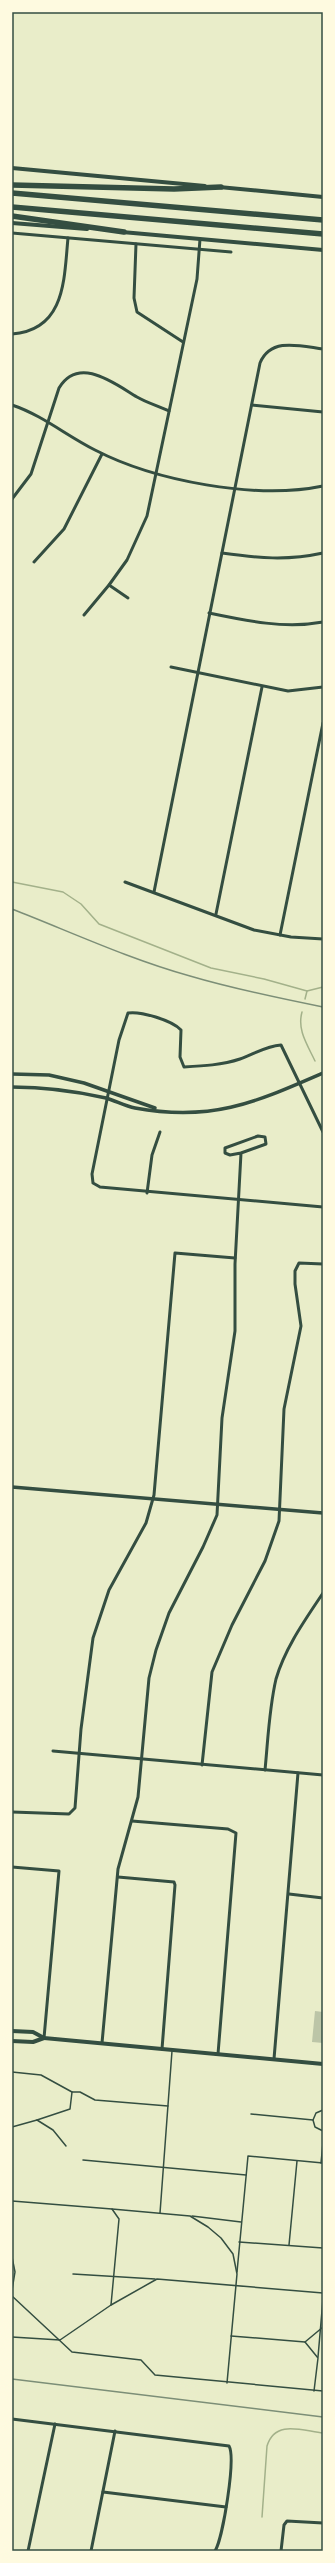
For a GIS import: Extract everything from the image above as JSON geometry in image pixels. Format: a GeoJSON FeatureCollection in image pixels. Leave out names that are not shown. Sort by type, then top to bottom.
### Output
{"type":"FeatureCollection","features":[{"type":"Feature","properties":{"kind":"highway"},"geometry":{"type":"LineString","coordinates":[[12,185],[174,189],[221,187]]}},
{"type":"Feature","properties":{"kind":"highway"},"geometry":{"type":"LineString","coordinates":[[12,193],[323,220]]}},
{"type":"Feature","properties":{"kind":"highway"},"geometry":{"type":"LineString","coordinates":[[12,207],[323,234]]}},
{"type":"Feature","properties":{"kind":"highway"},"geometry":{"type":"LineString","coordinates":[[12,216],[124,232]]}},
{"type":"Feature","properties":{"kind":"main road"},"geometry":{"type":"LineString","coordinates":[[12,168],[323,197]]}},
{"type":"Feature","properties":{"kind":"main road"},"geometry":{"type":"LineString","coordinates":[[12,223],[323,250]]}},
{"type":"Feature","properties":{"kind":"main road"},"geometry":{"type":"LineString","coordinates":[[12,2030],[33,2032],[44,2038]]}},
{"type":"Feature","properties":{"kind":"main road"},"geometry":{"type":"LineString","coordinates":[[12,2041],[32,2042],[44,2038],[323,2064]]}},
{"type":"Feature","properties":{"kind":"street"},"geometry":{"type":"LineString","coordinates":[[12,233],[231,252]]}},
{"type":"Feature","properties":{"kind":"street"},"geometry":{"type":"LineString","coordinates":[[12,334],[36,326],[50,316],[56,307],[62,292],[68,238]]}},
{"type":"Feature","properties":{"kind":"street"},"geometry":{"type":"LineString","coordinates":[[84,615],[109,585],[141,534],[157,472],[196,279],[200,239]]}},
{"type":"Feature","properties":{"kind":"street"},"geometry":{"type":"LineString","coordinates":[[136,244],[134,298],[137,312],[183,342]]}},
{"type":"Feature","properties":{"kind":"street"},"geometry":{"type":"LineString","coordinates":[[154,892],[197,672],[263,356],[270,349],[278,346],[323,349]]}},
{"type":"Feature","properties":{"kind":"street"},"geometry":{"type":"LineString","coordinates":[[12,499],[31,474],[63,382],[73,375],[83,373],[97,375],[110,380],[139,398],[169,411]]}},
{"type":"Feature","properties":{"kind":"street"},"geometry":{"type":"LineString","coordinates":[[12,405],[48,422],[102,454],[157,472],[235,489],[283,491],[323,486]]}},
{"type":"Feature","properties":{"kind":"street"},"geometry":{"type":"LineString","coordinates":[[252,405],[323,412]]}},
{"type":"Feature","properties":{"kind":"street"},"geometry":{"type":"LineString","coordinates":[[34,562],[64,529],[102,454]]}},
{"type":"Feature","properties":{"kind":"street"},"geometry":{"type":"LineString","coordinates":[[222,553],[288,559],[323,553]]}},
{"type":"Feature","properties":{"kind":"street"},"geometry":{"type":"LineString","coordinates":[[109,585],[128,598]]}},
{"type":"Feature","properties":{"kind":"street"},"geometry":{"type":"LineString","coordinates":[[209,613],[294,626],[323,622]]}},
{"type":"Feature","properties":{"kind":"street"},"geometry":{"type":"LineString","coordinates":[[171,667],[262,687],[288,691],[323,687]]}},
{"type":"Feature","properties":{"kind":"street"},"geometry":{"type":"LineString","coordinates":[[216,914],[262,687]]}},
{"type":"Feature","properties":{"kind":"street"},"geometry":{"type":"LineString","coordinates":[[280,935],[323,723]]}},
{"type":"Feature","properties":{"kind":"street"},"geometry":{"type":"LineString","coordinates":[[125,882],[216,914],[254,930],[280,935],[323,939]]}},
{"type":"Feature","properties":{"kind":"street"},"geometry":{"type":"LineString","coordinates":[[323,1132],[281,1045],[273,1046],[239,1059],[205,1066],[184,1067],[180,1058],[181,1030],[176,1024],[138,1011],[128,1013],[119,1040],[92,1174],[93,1182],[100,1187],[147,1193],[240,1199],[323,1207]]}},
{"type":"Feature","properties":{"kind":"street"},"geometry":{"type":"LineString","coordinates":[[12,1083],[12,1087],[62,1090],[107,1099],[134,1107],[190,1113],[220,1111],[257,1101],[323,1073]]}},
{"type":"Feature","properties":{"kind":"street"},"geometry":{"type":"LineString","coordinates":[[12,1074],[49,1075],[109,1090],[162,1111]]}},
{"type":"Feature","properties":{"kind":"street"},"geometry":{"type":"LineString","coordinates":[[147,1193],[152,1155],[160,1132]]}},
{"type":"Feature","properties":{"kind":"street"},"geometry":{"type":"LineString","coordinates":[[258,1136],[265,1137],[266,1144],[241,1153],[230,1155],[224,1152],[224,1148],[258,1136]]}},
{"type":"Feature","properties":{"kind":"street"},"geometry":{"type":"LineString","coordinates":[[102,2043],[120,1859],[138,1797],[149,1678],[156,1650],[169,1613],[214,1524],[218,1504],[222,1418],[235,1331],[235,1258],[240,1199],[241,1153]]}},
{"type":"Feature","properties":{"kind":"street"},"geometry":{"type":"LineString","coordinates":[[12,1812],[69,1814],[74,1812],[79,1754],[93,1638],[109,1590],[146,1523],[153,1499],[175,1253],[235,1258]]}},
{"type":"Feature","properties":{"kind":"street"},"geometry":{"type":"LineString","coordinates":[[202,1765],[212,1672],[232,1625],[265,1560],[276,1533],[280,1510],[284,1409],[301,1326],[295,1284],[297,1266],[302,1262],[323,1264]]}},
{"type":"Feature","properties":{"kind":"street"},"geometry":{"type":"LineString","coordinates":[[12,1487],[323,1513]]}},
{"type":"Feature","properties":{"kind":"street"},"geometry":{"type":"LineString","coordinates":[[265,1770],[270,1709],[276,1679],[292,1642],[323,1593]]}},
{"type":"Feature","properties":{"kind":"street"},"geometry":{"type":"LineString","coordinates":[[53,1751],[323,1775]]}},
{"type":"Feature","properties":{"kind":"street"},"geometry":{"type":"LineString","coordinates":[[274,2059],[298,1773]]}},
{"type":"Feature","properties":{"kind":"street"},"geometry":{"type":"LineString","coordinates":[[132,1821],[228,1829],[236,1833],[218,2054]]}},
{"type":"Feature","properties":{"kind":"street"},"geometry":{"type":"LineString","coordinates":[[12,1867],[60,1872],[44,2038]]}},
{"type":"Feature","properties":{"kind":"street"},"geometry":{"type":"LineString","coordinates":[[118,1877],[174,1882],[176,1885],[162,2049]]}},
{"type":"Feature","properties":{"kind":"street"},"geometry":{"type":"LineString","coordinates":[[289,1894],[323,1898]]}},
{"type":"Feature","properties":{"kind":"street"},"geometry":{"type":"LineString","coordinates":[[12,2418],[229,2446],[231,2457],[226,2507],[220,2543],[215,2551]]}},
{"type":"Feature","properties":{"kind":"street"},"geometry":{"type":"LineString","coordinates":[[28,2551],[55,2424]]}},
{"type":"Feature","properties":{"kind":"street"},"geometry":{"type":"LineString","coordinates":[[91,2551],[115,2431]]}},
{"type":"Feature","properties":{"kind":"street"},"geometry":{"type":"LineString","coordinates":[[102,2492],[226,2507]]}},
{"type":"Feature","properties":{"kind":"street"},"geometry":{"type":"LineString","coordinates":[[281,2551],[284,2525],[287,2521],[323,2523]]}},
{"type":"Feature","properties":{"kind":"lane"},"geometry":{"type":"LineString","coordinates":[[160,2213],[172,2050]]}},
{"type":"Feature","properties":{"kind":"lane"},"geometry":{"type":"LineString","coordinates":[[12,2072],[41,2075],[72,2092],[80,2092],[95,2100],[168,2106]]}},
{"type":"Feature","properties":{"kind":"lane"},"geometry":{"type":"LineString","coordinates":[[12,2127],[70,2109],[72,2092]]}},
{"type":"Feature","properties":{"kind":"lane"},"geometry":{"type":"LineString","coordinates":[[323,2110],[316,2113],[313,2120],[315,2126],[323,2131]]}},
{"type":"Feature","properties":{"kind":"lane"},"geometry":{"type":"LineString","coordinates":[[251,2114],[313,2120]]}},
{"type":"Feature","properties":{"kind":"lane"},"geometry":{"type":"LineString","coordinates":[[37,2120],[53,2130],[66,2146]]}},
{"type":"Feature","properties":{"kind":"lane"},"geometry":{"type":"LineString","coordinates":[[226,2383],[248,2156],[322,2163],[323,2143]]}},
{"type":"Feature","properties":{"kind":"lane"},"geometry":{"type":"LineString","coordinates":[[83,2160],[246,2175]]}},
{"type":"Feature","properties":{"kind":"lane"},"geometry":{"type":"LineString","coordinates":[[289,2245],[297,2161]]}},
{"type":"Feature","properties":{"kind":"lane"},"geometry":{"type":"LineString","coordinates":[[12,2201],[160,2213],[242,2222]]}},
{"type":"Feature","properties":{"kind":"lane"},"geometry":{"type":"LineString","coordinates":[[111,2305],[118,2219],[112,2209]]}},
{"type":"Feature","properties":{"kind":"lane"},"geometry":{"type":"LineString","coordinates":[[190,2216],[208,2227],[221,2238],[233,2254],[237,2274]]}},
{"type":"Feature","properties":{"kind":"lane"},"geometry":{"type":"LineString","coordinates":[[240,2242],[323,2248]]}},
{"type":"Feature","properties":{"kind":"lane"},"geometry":{"type":"LineString","coordinates":[[12,2257],[15,2272],[12,2290]]}},
{"type":"Feature","properties":{"kind":"lane"},"geometry":{"type":"LineString","coordinates":[[73,2274],[157,2279],[236,2287],[323,2293]]}},
{"type":"Feature","properties":{"kind":"lane"},"geometry":{"type":"LineString","coordinates":[[12,2337],[60,2340],[111,2305],[157,2279]]}},
{"type":"Feature","properties":{"kind":"lane"},"geometry":{"type":"LineString","coordinates":[[12,2296],[72,2352],[141,2360],[155,2375],[226,2383],[323,2391]]}},
{"type":"Feature","properties":{"kind":"lane"},"geometry":{"type":"LineString","coordinates":[[314,2390],[322,2327],[323,2299]]}},
{"type":"Feature","properties":{"kind":"lane"},"geometry":{"type":"LineString","coordinates":[[231,2336],[305,2342],[322,2327]]}},
{"type":"Feature","properties":{"kind":"lane"},"geometry":{"type":"LineString","coordinates":[[305,2342],[318,2358]]}},
{"type":"Feature","properties":{"kind":"building"},"geometry":{"type":"Polygon","coordinates":[[[315,2011],[323,2012],[323,2043],[312,2042],[315,2011]]]}},
{"type":"Feature","properties":{"kind":"waterway"},"geometry":{"type":"LineString","coordinates":[[12,882],[63,892],[81,904],[99,924],[211,968],[264,979],[307,991],[323,987]]}},
{"type":"Feature","properties":{"kind":"waterway"},"geometry":{"type":"LineString","coordinates":[[305,999],[307,991]]}},
{"type":"Feature","properties":{"kind":"waterway"},"geometry":{"type":"LineString","coordinates":[[302,1012],[302,1031],[315,1061]]}},
{"type":"Feature","properties":{"kind":"waterway"},"geometry":{"type":"LineString","coordinates":[[262,2517],[267,2446],[271,2438],[276,2432],[283,2429],[299,2429],[323,2433]]}},
{"type":"Feature","properties":{"kind":"railway"},"geometry":{"type":"LineString","coordinates":[[12,909],[145,962],[167,969],[207,981],[323,1007]]}},
{"type":"Feature","properties":{"kind":"railway"},"geometry":{"type":"LineString","coordinates":[[12,2379],[323,2417]]}}]}
